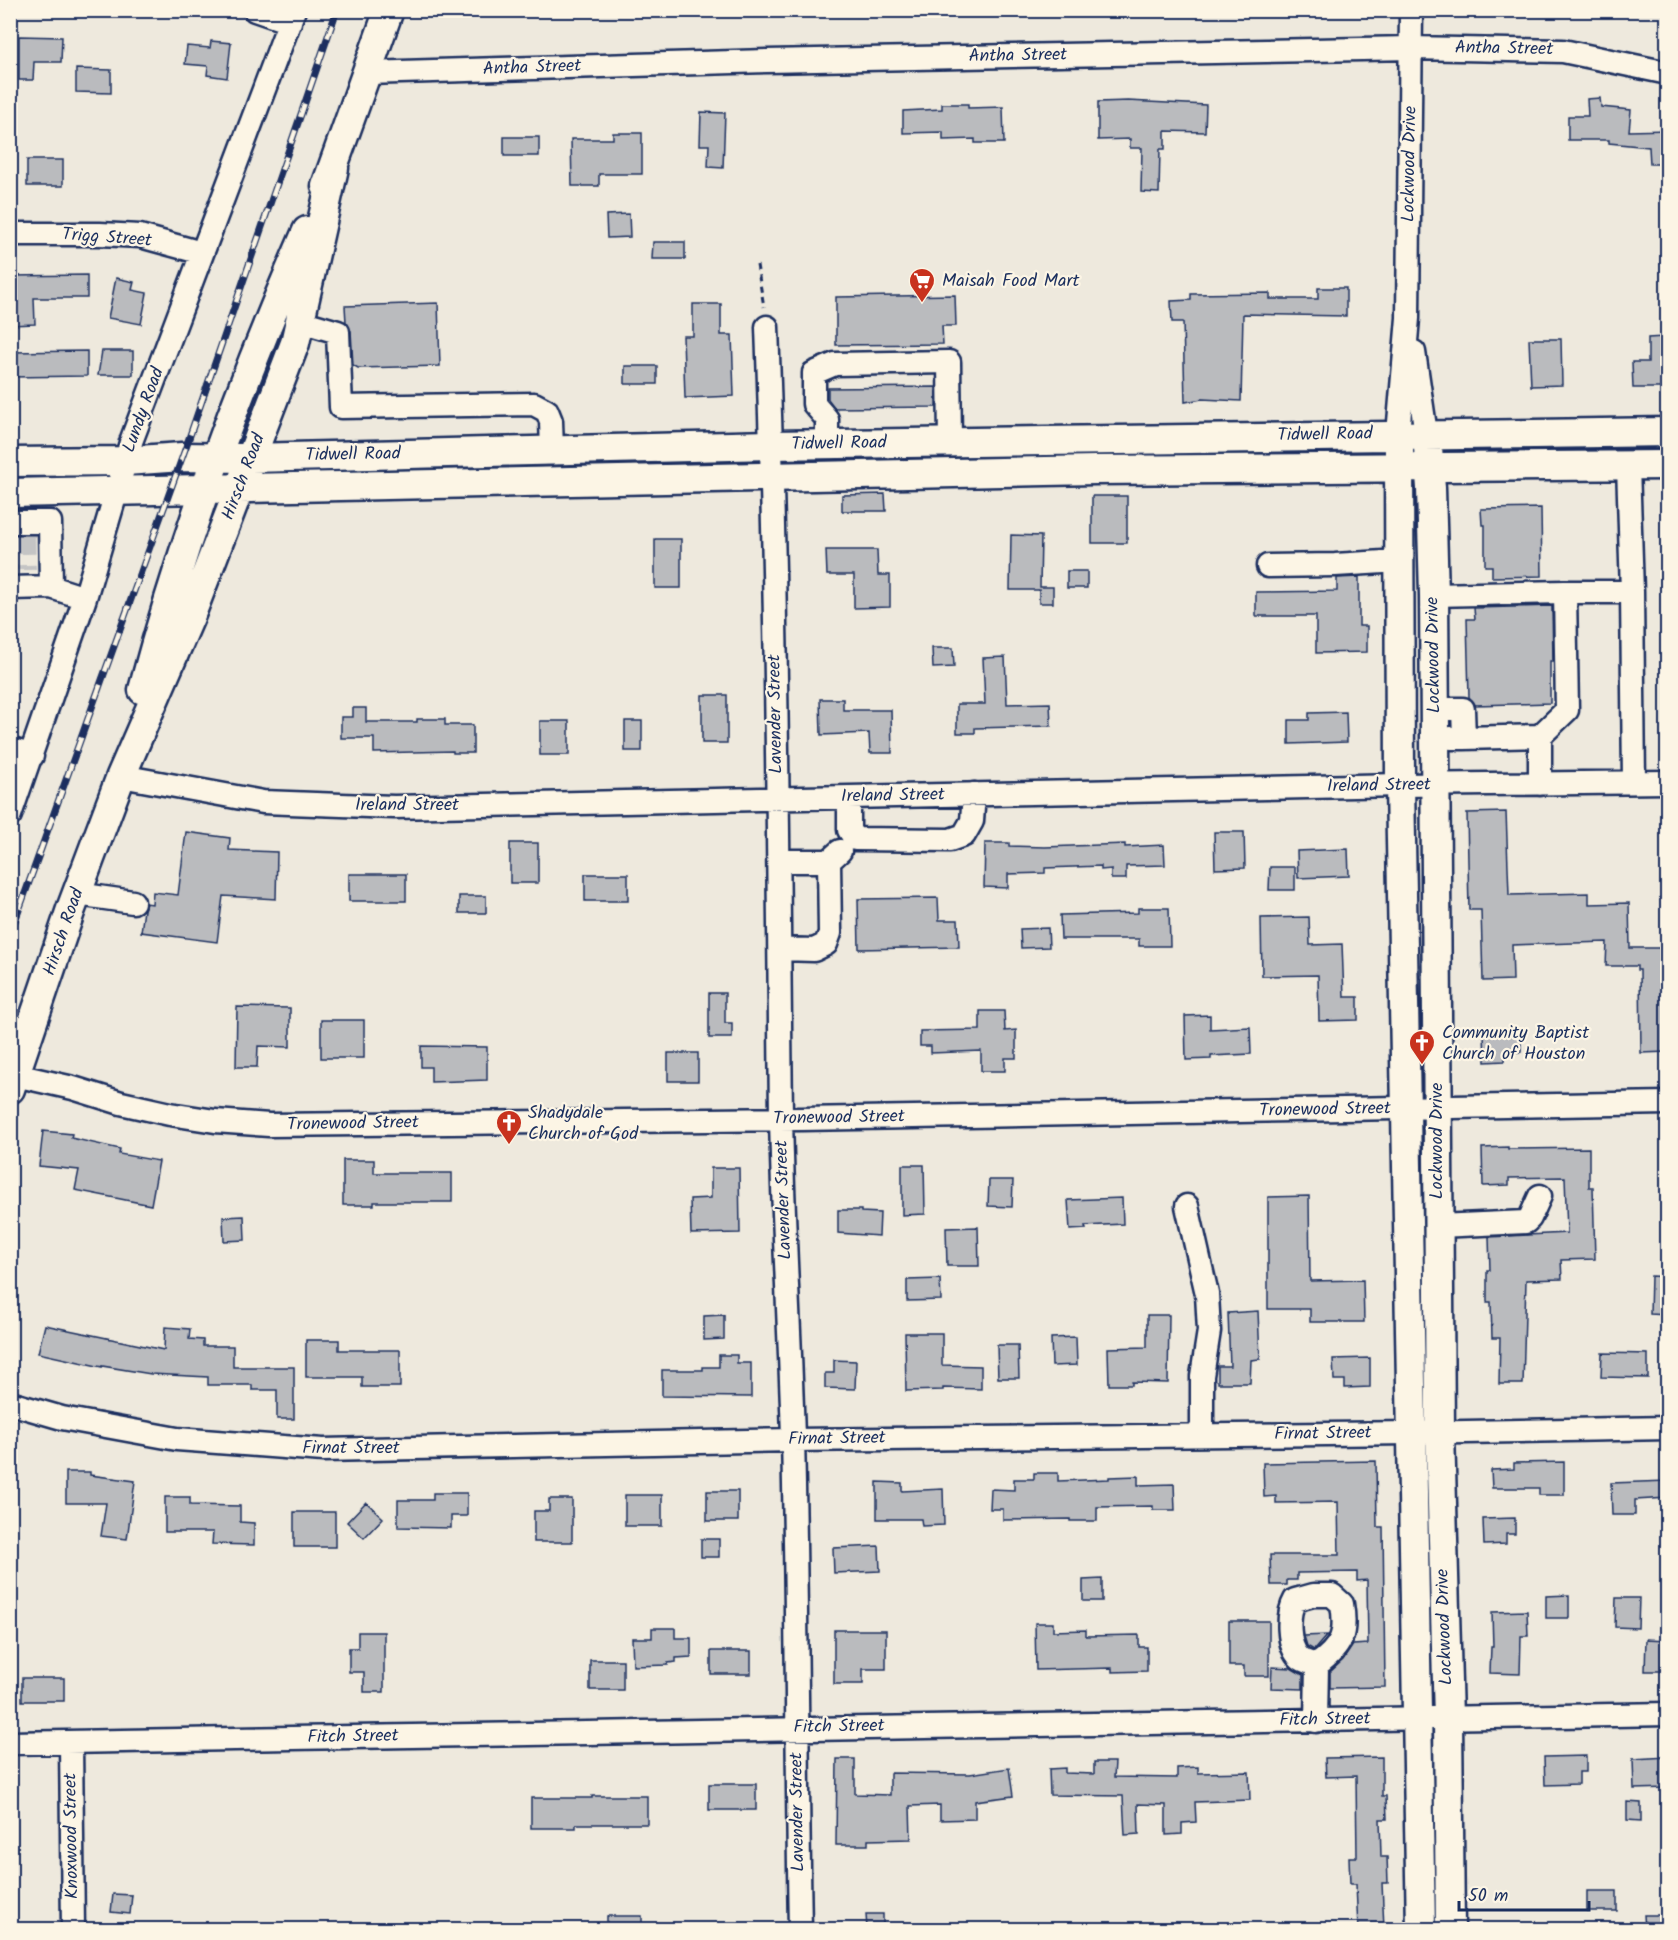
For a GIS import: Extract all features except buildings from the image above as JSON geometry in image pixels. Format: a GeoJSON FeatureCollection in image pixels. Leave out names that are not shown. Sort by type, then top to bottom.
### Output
{"type":"FeatureCollection","features":[{"type":"Feature","properties":{"kind":"main road","name":"Hirsch Road"},"geometry":{"type":"LineString","coordinates":[[121,776],[164,611],[205,488],[264,330],[334,168],[389,10]]}},
{"type":"Feature","properties":{"kind":"main road","name":"Hirsch Road"},"geometry":{"type":"LineString","coordinates":[[13,1082],[77,894],[121,776],[190,617],[295,343],[334,168]]}},
{"type":"Feature","properties":{"kind":"main road","name":"Tidwell Road"},"geometry":{"type":"LineString","coordinates":[[10,462],[1094,439],[1668,432]]}},
{"type":"Feature","properties":{"kind":"main road","name":"Lockwood Drive"},"geometry":{"type":"LineString","coordinates":[[1398,434],[1400,785],[1421,1929]]}},
{"type":"Feature","properties":{"kind":"main road","name":"Lockwood Drive"},"geometry":{"type":"LineString","coordinates":[[1426,434],[1430,466],[1434,594],[1440,1432],[1448,1719],[1450,1929]]}},
{"type":"Feature","properties":{"kind":"main road"},"geometry":{"type":"LineString","coordinates":[[1094,439],[1095,470]]}},
{"type":"Feature","properties":{"kind":"main road"},"geometry":{"type":"LineString","coordinates":[[552,450],[554,482]]}},
{"type":"Feature","properties":{"kind":"main road","name":"Tidwell Road"},"geometry":{"type":"LineString","coordinates":[[10,493],[1095,470],[1668,465]]}},
{"type":"Feature","properties":{"kind":"street"},"geometry":{"type":"LineString","coordinates":[[255,10],[292,16]]}},
{"type":"Feature","properties":{"kind":"street","name":"Lockwood Drive"},"geometry":{"type":"LineString","coordinates":[[1398,434],[1408,318],[1411,10]]}},
{"type":"Feature","properties":{"kind":"street","name":"Lundy Road"},"geometry":{"type":"LineString","coordinates":[[10,815],[21,752],[85,598],[132,439],[292,16]]}},
{"type":"Feature","properties":{"kind":"street","name":"Antha Street"},"geometry":{"type":"LineString","coordinates":[[367,74],[767,61],[1411,48],[1563,51],[1668,73]]}},
{"type":"Feature","properties":{"kind":"street","name":"Trigg Street"},"geometry":{"type":"LineString","coordinates":[[10,234],[100,234],[140,237],[202,253]]}},
{"type":"Feature","properties":{"kind":"street","name":"Lockwood Drive"},"geometry":{"type":"LineString","coordinates":[[1408,318],[1426,434]]}},
{"type":"Feature","properties":{"kind":"street"},"geometry":{"type":"LineString","coordinates":[[300,321],[338,332],[341,407],[534,404],[547,411],[552,450]]}},
{"type":"Feature","properties":{"kind":"street","name":"Lavender Street"},"geometry":{"type":"LineString","coordinates":[[766,327],[773,478],[776,798],[781,949],[782,1119],[793,1440],[800,1929]]}},
{"type":"Feature","properties":{"kind":"street"},"geometry":{"type":"LineString","coordinates":[[827,444],[827,419],[814,404],[814,373],[835,364],[938,362],[949,362],[950,442]]}},
{"type":"Feature","properties":{"kind":"street"},"geometry":{"type":"LineString","coordinates":[[1628,465],[1634,782]]}},
{"type":"Feature","properties":{"kind":"street"},"geometry":{"type":"LineString","coordinates":[[19,525],[50,522],[51,587]]}},
{"type":"Feature","properties":{"kind":"street"},"geometry":{"type":"LineString","coordinates":[[1268,566],[1400,561]]}},
{"type":"Feature","properties":{"kind":"street"},"geometry":{"type":"LineString","coordinates":[[21,581],[51,587],[85,598]]}},
{"type":"Feature","properties":{"kind":"street"},"geometry":{"type":"LineString","coordinates":[[1436,739],[1539,736],[1567,710],[1564,592]]}},
{"type":"Feature","properties":{"kind":"street"},"geometry":{"type":"LineString","coordinates":[[1434,594],[1632,592]]}},
{"type":"Feature","properties":{"kind":"street"},"geometry":{"type":"LineString","coordinates":[[1435,709],[1463,709],[1464,738]]}},
{"type":"Feature","properties":{"kind":"street"},"geometry":{"type":"LineString","coordinates":[[1539,736],[1539,784]]}},
{"type":"Feature","properties":{"kind":"street","name":"Ireland Street"},"geometry":{"type":"LineString","coordinates":[[121,776],[263,802],[394,807],[1400,785],[1668,782]]}},
{"type":"Feature","properties":{"kind":"street"},"geometry":{"type":"LineString","coordinates":[[779,861],[829,861],[855,838],[950,840],[964,835],[972,821],[974,794]]}},
{"type":"Feature","properties":{"kind":"street"},"geometry":{"type":"LineString","coordinates":[[849,797],[849,830],[855,838]]}},
{"type":"Feature","properties":{"kind":"street"},"geometry":{"type":"LineString","coordinates":[[781,949],[814,950],[826,944],[830,933],[829,861]]}},
{"type":"Feature","properties":{"kind":"street"},"geometry":{"type":"LineString","coordinates":[[77,894],[133,902]]}},
{"type":"Feature","properties":{"kind":"street","name":"Tronewood Street"},"geometry":{"type":"LineString","coordinates":[[13,1082],[73,1088],[170,1114],[215,1121],[269,1125],[782,1119],[1668,1103]]}},
{"type":"Feature","properties":{"kind":"street"},"geometry":{"type":"LineString","coordinates":[[1438,1226],[1526,1222],[1540,1196]]}},
{"type":"Feature","properties":{"kind":"street"},"geometry":{"type":"LineString","coordinates":[[1187,1206],[1203,1271],[1208,1303],[1209,1331],[1202,1376],[1202,1435]]}},
{"type":"Feature","properties":{"kind":"street","name":"Firnat Street"},"geometry":{"type":"LineString","coordinates":[[10,1403],[62,1418],[177,1439],[323,1450],[793,1440],[1668,1428]]}},
{"type":"Feature","properties":{"kind":"street"},"geometry":{"type":"LineString","coordinates":[[1316,1720],[1317,1665]]}},
{"type":"Feature","properties":{"kind":"street","name":"Fitch Street"},"geometry":{"type":"LineString","coordinates":[[10,1743],[1668,1714]]}},
{"type":"Feature","properties":{"kind":"street","name":"Knoxwood Street"},"geometry":{"type":"LineString","coordinates":[[71,1743],[72,1929]]}},
{"type":"Feature","properties":{"kind":"path"},"geometry":{"type":"LineString","coordinates":[[757,265],[766,327]]}},
{"type":"Feature","properties":{"kind":"tunnel"},"geometry":{"type":"LineString","coordinates":[[24,532],[25,570]]}},
{"type":"Feature","properties":{"kind":"railway"},"geometry":{"type":"LineString","coordinates":[[10,935],[187,444],[337,10]]}},
{"type":"Feature","properties":{"kind":"place","name":"Maisah Food Mart"},"geometry":{"type":"Point","coordinates":[922,304]}},
{"type":"Feature","properties":{"kind":"place","name":"Community Baptist Church of Houston"},"geometry":{"type":"Point","coordinates":[1422,1066]}},
{"type":"Feature","properties":{"kind":"place","name":"Shadydale Church of God"},"geometry":{"type":"Point","coordinates":[509,1146]}}]}
